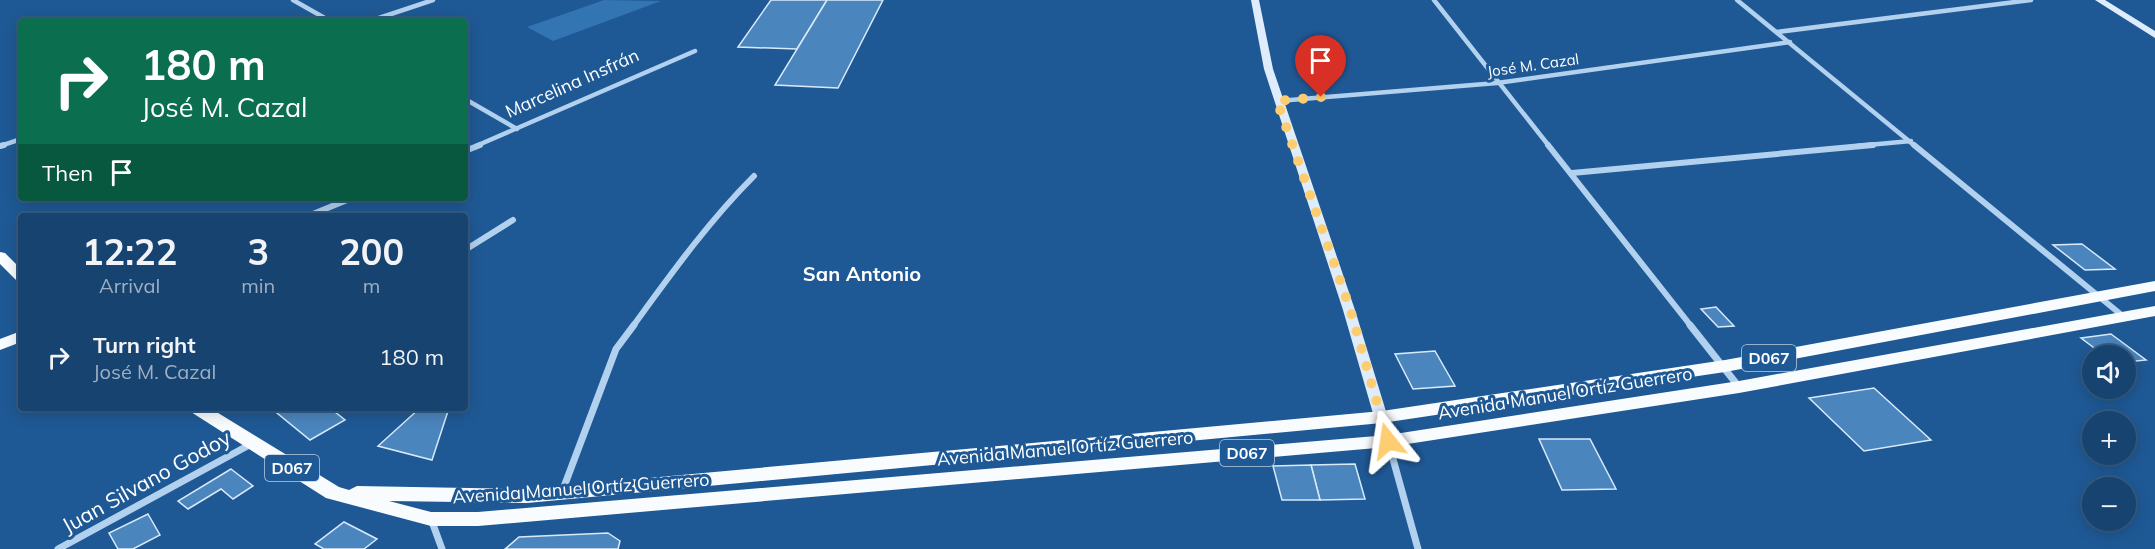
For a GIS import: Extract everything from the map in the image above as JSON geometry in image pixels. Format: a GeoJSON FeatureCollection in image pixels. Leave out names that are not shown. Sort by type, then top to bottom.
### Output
{"type":"FeatureCollection","features":[{"type":"Feature","properties":{"kind":"main road"},"geometry":{"type":"LineString","coordinates":[[0,256],[18,274]]}},
{"type":"Feature","properties":{"kind":"main road","name":"Avenida Manuel Ortíz Guerrero"},"geometry":{"type":"LineString","coordinates":[[333,493],[527,496],[1382,417],[1725,366],[2155,286]]}},
{"type":"Feature","properties":{"kind":"main road","name":"Avenida Manuel Ortíz Guerrero"},"geometry":{"type":"LineString","coordinates":[[205,411],[251,444],[333,493],[432,519],[490,518],[1388,441],[1739,387],[2155,311]]}},
{"type":"Feature","properties":{"kind":"main road"},"geometry":{"type":"LineString","coordinates":[[0,345],[18,337]]}},
{"type":"Feature","properties":{"kind":"street"},"geometry":{"type":"LineString","coordinates":[[293,0],[325,18]]}},
{"type":"Feature","properties":{"kind":"street"},"geometry":{"type":"LineString","coordinates":[[379,18],[433,0]]}},
{"type":"Feature","properties":{"kind":"street"},"geometry":{"type":"LineString","coordinates":[[1255,0],[1257,25],[1277,101],[1350,309],[1418,549]]}},
{"type":"Feature","properties":{"kind":"street"},"geometry":{"type":"LineString","coordinates":[[1434,0],[1497,83],[1572,173],[1725,366],[1739,387]]}},
{"type":"Feature","properties":{"kind":"street"},"geometry":{"type":"LineString","coordinates":[[1737,0],[2124,318]]}},
{"type":"Feature","properties":{"kind":"street"},"geometry":{"type":"LineString","coordinates":[[1777,32],[2031,0]]}},
{"type":"Feature","properties":{"kind":"street"},"geometry":{"type":"LineString","coordinates":[[2099,0],[2155,35]]}},
{"type":"Feature","properties":{"kind":"street","name":"José M. Cazal"},"geometry":{"type":"LineString","coordinates":[[1277,101],[1497,83],[1790,42]]}},
{"type":"Feature","properties":{"kind":"street","name":"Marcelina Insfrán"},"geometry":{"type":"LineString","coordinates":[[468,150],[695,51]]}},
{"type":"Feature","properties":{"kind":"street"},"geometry":{"type":"LineString","coordinates":[[468,101],[517,129]]}},
{"type":"Feature","properties":{"kind":"street"},"geometry":{"type":"LineString","coordinates":[[0,146],[18,140]]}},
{"type":"Feature","properties":{"kind":"street"},"geometry":{"type":"LineString","coordinates":[[1572,173],[1911,141]]}},
{"type":"Feature","properties":{"kind":"street"},"geometry":{"type":"LineString","coordinates":[[562,492],[616,349],[692,245],[724,206],[754,176]]}},
{"type":"Feature","properties":{"kind":"street"},"geometry":{"type":"LineString","coordinates":[[315,213],[344,201]]}},
{"type":"Feature","properties":{"kind":"street"},"geometry":{"type":"LineString","coordinates":[[468,248],[513,220]]}},
{"type":"Feature","properties":{"kind":"street","name":"Juan Silvano Godoy"},"geometry":{"type":"LineString","coordinates":[[58,549],[251,444]]}},
{"type":"Feature","properties":{"kind":"street"},"geometry":{"type":"LineString","coordinates":[[432,519],[442,549]]}},
{"type":"Feature","properties":{"kind":"shaded area"},"geometry":{"type":"Polygon","coordinates":[[[604,0],[661,1],[553,41],[527,27],[604,0]]]}},
{"type":"Feature","properties":{"kind":"building"},"geometry":{"type":"Polygon","coordinates":[[[771,0],[827,0],[797,49],[738,47],[771,0]]]}},
{"type":"Feature","properties":{"kind":"building"},"geometry":{"type":"Polygon","coordinates":[[[827,0],[883,0],[838,88],[775,85],[827,0]]]}},
{"type":"Feature","properties":{"kind":"building"},"geometry":{"type":"Polygon","coordinates":[[[2082,244],[2115,269],[2085,270],[2053,245],[2082,244]]]}},
{"type":"Feature","properties":{"kind":"building"},"geometry":{"type":"Polygon","coordinates":[[[1716,307],[1734,326],[1718,327],[1701,309],[1716,307]]]}},
{"type":"Feature","properties":{"kind":"building"},"geometry":{"type":"Polygon","coordinates":[[[2111,334],[2126,345],[2090,345],[2081,338],[2111,334]]]}},
{"type":"Feature","properties":{"kind":"building"},"geometry":{"type":"Polygon","coordinates":[[[1435,351],[1455,386],[1413,389],[1395,354],[1435,351]]]}},
{"type":"Feature","properties":{"kind":"building"},"geometry":{"type":"Polygon","coordinates":[[[2136,353],[2146,360],[2136,361],[2136,353]]]}},
{"type":"Feature","properties":{"kind":"building"},"geometry":{"type":"Polygon","coordinates":[[[1874,388],[1931,440],[1864,451],[1809,398],[1874,388]]]}},
{"type":"Feature","properties":{"kind":"building"},"geometry":{"type":"Polygon","coordinates":[[[281,411],[334,411],[345,420],[310,440],[277,413],[281,411]]]}},
{"type":"Feature","properties":{"kind":"building"},"geometry":{"type":"Polygon","coordinates":[[[417,411],[448,411],[432,460],[378,446],[417,411]]]}},
{"type":"Feature","properties":{"kind":"building"},"geometry":{"type":"Polygon","coordinates":[[[1539,439],[1590,439],[1616,489],[1562,490],[1539,439]]]}},
{"type":"Feature","properties":{"kind":"building"},"geometry":{"type":"Polygon","coordinates":[[[1355,464],[1365,499],[1320,500],[1311,465],[1355,464]]]}},
{"type":"Feature","properties":{"kind":"building"},"geometry":{"type":"Polygon","coordinates":[[[1311,465],[1320,500],[1282,500],[1273,466],[1311,465]]]}},
{"type":"Feature","properties":{"kind":"building"},"geometry":{"type":"Polygon","coordinates":[[[231,469],[253,486],[233,499],[221,489],[188,509],[178,501],[231,469]]]}},
{"type":"Feature","properties":{"kind":"building"},"geometry":{"type":"Polygon","coordinates":[[[148,514],[160,535],[133,549],[118,549],[109,533],[148,514]]]}},
{"type":"Feature","properties":{"kind":"building"},"geometry":{"type":"Polygon","coordinates":[[[344,522],[377,539],[364,549],[324,549],[315,544],[344,522]]]}},
{"type":"Feature","properties":{"kind":"building"},"geometry":{"type":"Polygon","coordinates":[[[608,533],[620,541],[618,549],[505,549],[519,537],[608,533]]]}},
{"type":"Feature","properties":{"kind":"district","name":"San Antonio"},"geometry":{"type":"Point","coordinates":[862,273]}},
{"type":"Feature","properties":{"kind":"route"},"geometry":{"type":"LineString","coordinates":[[1321,97],[1277,101],[1350,309],[1388,441]]}}]}
